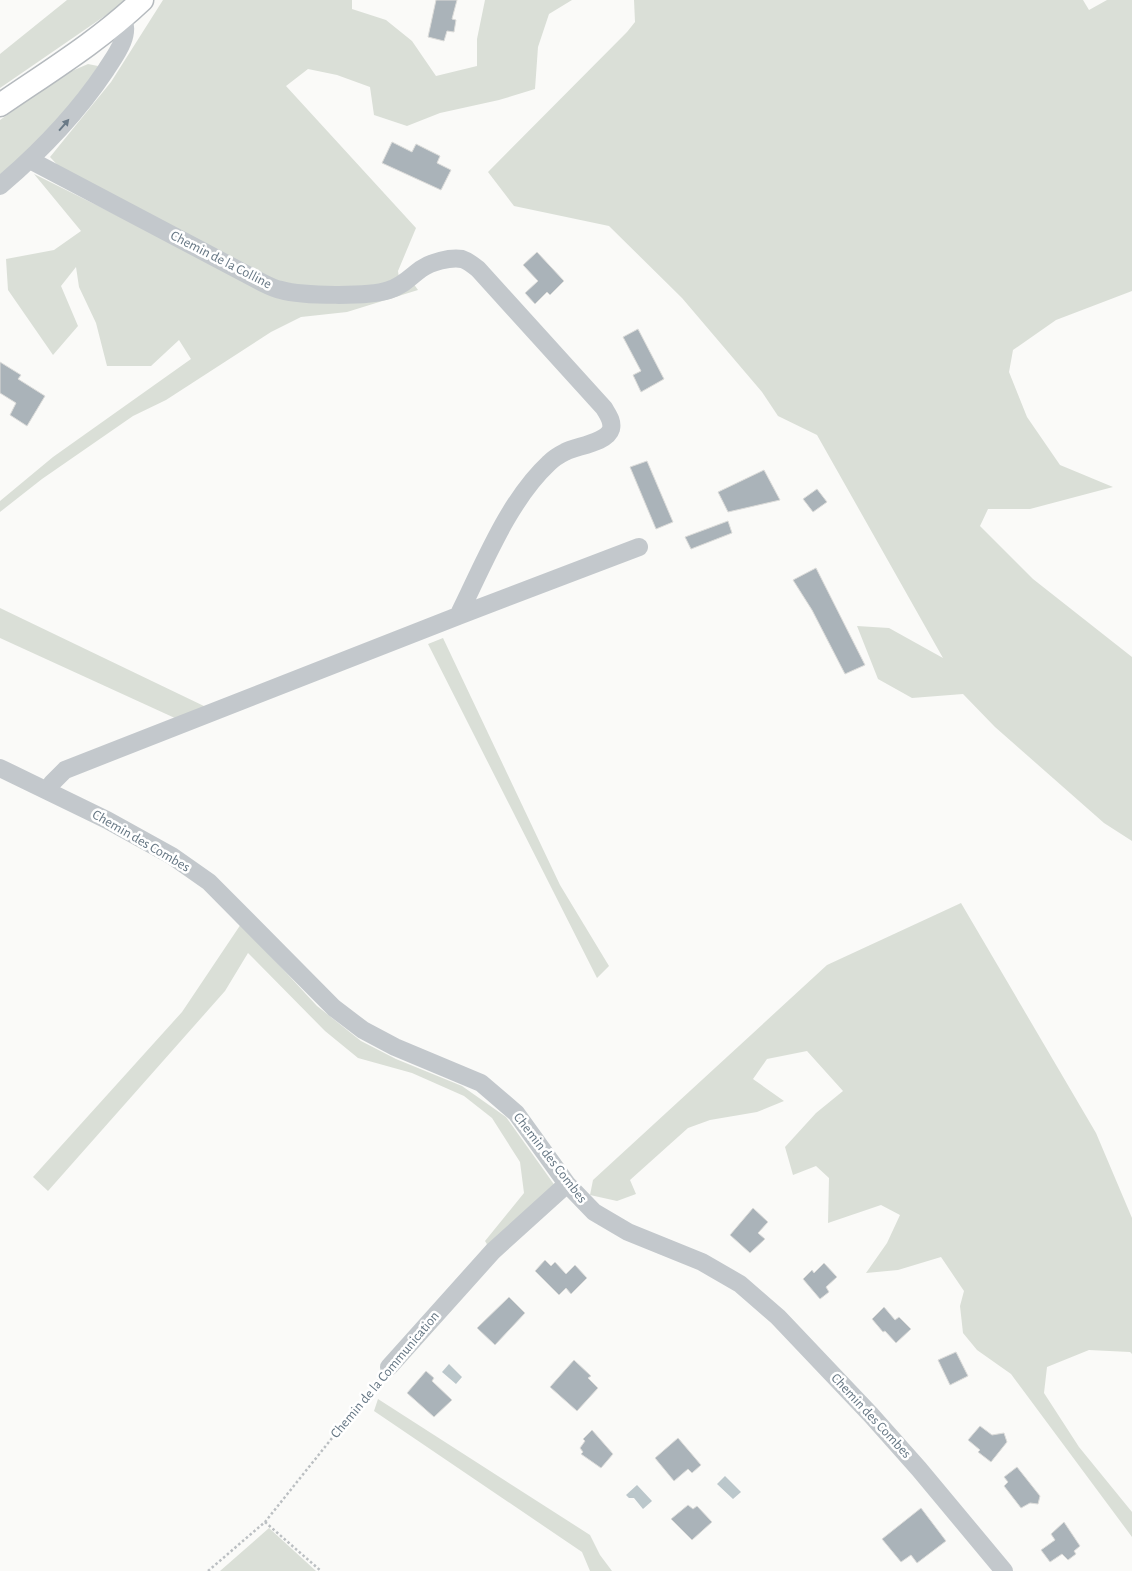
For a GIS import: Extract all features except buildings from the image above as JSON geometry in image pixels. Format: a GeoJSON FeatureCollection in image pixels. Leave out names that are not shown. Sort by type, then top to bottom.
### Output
{"type":"FeatureCollection","features":[{"type":"Feature","properties":{"kind":"main road"},"geometry":{"type":"LineString","coordinates":[[0,105],[79,51],[123,18],[142,0]]}},
{"type":"Feature","properties":{"kind":"street"},"geometry":{"type":"LineString","coordinates":[[0,186],[30,160],[86,99],[118,51],[126,24],[123,18]]}},
{"type":"Feature","properties":{"kind":"street","name":"Chemin de la Colline"},"geometry":{"type":"LineString","coordinates":[[30,160],[263,283],[283,291],[316,294],[357,294],[388,291],[404,283],[423,268],[450,258],[470,262],[497,290],[604,408],[611,420],[612,428],[608,435],[599,440],[565,452],[550,463],[530,484],[508,516],[458,616]]}},
{"type":"Feature","properties":{"kind":"street"},"geometry":{"type":"LineString","coordinates":[[49,791],[52,783],[65,770],[639,547]]}},
{"type":"Feature","properties":{"kind":"street","name":"Chemin des Combes"},"geometry":{"type":"LineString","coordinates":[[0,768],[49,791],[172,856],[209,882],[334,1008],[363,1030],[395,1047],[481,1083],[516,1113],[567,1184],[594,1212],[628,1232],[702,1262],[726,1274],[758,1298],[871,1415],[1004,1571]]}},
{"type":"Feature","properties":{"kind":"street","name":"Chemin de la Communication"},"geometry":{"type":"LineString","coordinates":[[389,1367],[492,1251],[567,1184]]}},
{"type":"Feature","properties":{"kind":"path","name":"Chemin de la Communication"},"geometry":{"type":"LineString","coordinates":[[208,1571],[265,1522],[389,1367]]}},
{"type":"Feature","properties":{"kind":"path"},"geometry":{"type":"LineString","coordinates":[[265,1522],[321,1571]]}},
{"type":"Feature","properties":{"kind":"shaded area"},"geometry":{"type":"Polygon","coordinates":[[[67,0],[128,0],[0,88],[0,54],[67,0]]]}},
{"type":"Feature","properties":{"kind":"shaded area"},"geometry":{"type":"Polygon","coordinates":[[[163,0],[352,0],[352,9],[386,20],[412,41],[436,76],[477,66],[477,39],[485,0],[572,0],[549,14],[538,47],[535,89],[499,100],[440,113],[407,126],[374,115],[370,87],[337,75],[308,69],[286,86],[416,228],[398,271],[399,278],[362,290],[312,288],[263,278],[63,171],[50,157],[111,82],[163,0]]]}},
{"type":"Feature","properties":{"kind":"shaded area"},"geometry":{"type":"Polygon","coordinates":[[[634,0],[1083,0],[1089,10],[1107,0],[1132,0],[1132,291],[1056,320],[1013,350],[1009,372],[1027,417],[1060,465],[1113,487],[1030,509],[988,509],[980,526],[1033,579],[1132,657],[1132,841],[1104,823],[995,727],[963,694],[912,698],[878,679],[857,626],[889,628],[943,658],[817,435],[778,416],[762,392],[682,298],[609,226],[514,206],[488,172],[627,32],[635,22],[634,0]]]}},
{"type":"Feature","properties":{"kind":"shaded area"},"geometry":{"type":"Polygon","coordinates":[[[88,64],[98,66],[72,108],[0,177],[0,120],[65,74],[88,64]]]}},
{"type":"Feature","properties":{"kind":"shaded area"},"geometry":{"type":"Polygon","coordinates":[[[34,174],[279,296],[413,283],[418,290],[347,312],[301,317],[271,332],[166,400],[133,416],[42,479],[0,512],[0,501],[53,457],[191,359],[179,340],[151,366],[107,366],[96,323],[79,287],[76,267],[61,286],[78,326],[53,355],[8,290],[6,259],[54,250],[81,231],[34,174]]]}},
{"type":"Feature","properties":{"kind":"shaded area"},"geometry":{"type":"Polygon","coordinates":[[[0,608],[206,707],[177,719],[0,638],[0,608]]]}},
{"type":"Feature","properties":{"kind":"shaded area"},"geometry":{"type":"Polygon","coordinates":[[[443,638],[560,885],[609,966],[597,978],[428,644],[443,638]]]}},
{"type":"Feature","properties":{"kind":"shaded area"},"geometry":{"type":"Polygon","coordinates":[[[961,903],[1096,1133],[1132,1218],[1132,1354],[1130,1352],[1089,1350],[1047,1367],[1044,1393],[1079,1447],[1132,1512],[1132,1537],[1011,1374],[977,1350],[963,1333],[960,1306],[964,1291],[941,1257],[898,1270],[866,1273],[887,1243],[900,1215],[881,1205],[828,1223],[829,1178],[816,1166],[793,1175],[785,1147],[816,1113],[843,1091],[807,1051],[767,1059],[753,1079],[784,1101],[757,1112],[710,1120],[688,1128],[630,1180],[636,1194],[617,1201],[590,1195],[593,1180],[827,965],[961,903]]]}},
{"type":"Feature","properties":{"kind":"shaded area"},"geometry":{"type":"Polygon","coordinates":[[[241,924],[317,1006],[361,1041],[396,1059],[462,1086],[506,1117],[558,1190],[496,1259],[485,1241],[524,1193],[520,1162],[492,1118],[464,1096],[412,1073],[358,1058],[325,1031],[248,953],[225,991],[48,1191],[33,1177],[182,1012],[241,924]]]}},
{"type":"Feature","properties":{"kind":"shaded area"},"geometry":{"type":"Polygon","coordinates":[[[449,1364],[462,1377],[456,1384],[442,1372],[449,1364]]]}},
{"type":"Feature","properties":{"kind":"shaded area"},"geometry":{"type":"Polygon","coordinates":[[[378,1399],[590,1535],[600,1555],[612,1571],[590,1571],[582,1552],[374,1411],[378,1399]]]}},
{"type":"Feature","properties":{"kind":"shaded area"},"geometry":{"type":"Polygon","coordinates":[[[725,1476],[741,1492],[733,1499],[717,1484],[725,1476]]]}},
{"type":"Feature","properties":{"kind":"shaded area"},"geometry":{"type":"Polygon","coordinates":[[[637,1485],[652,1501],[643,1509],[634,1498],[629,1498],[626,1495],[637,1485]]]}},
{"type":"Feature","properties":{"kind":"shaded area"},"geometry":{"type":"Polygon","coordinates":[[[269,1528],[316,1571],[220,1571],[269,1528]]]}}]}
